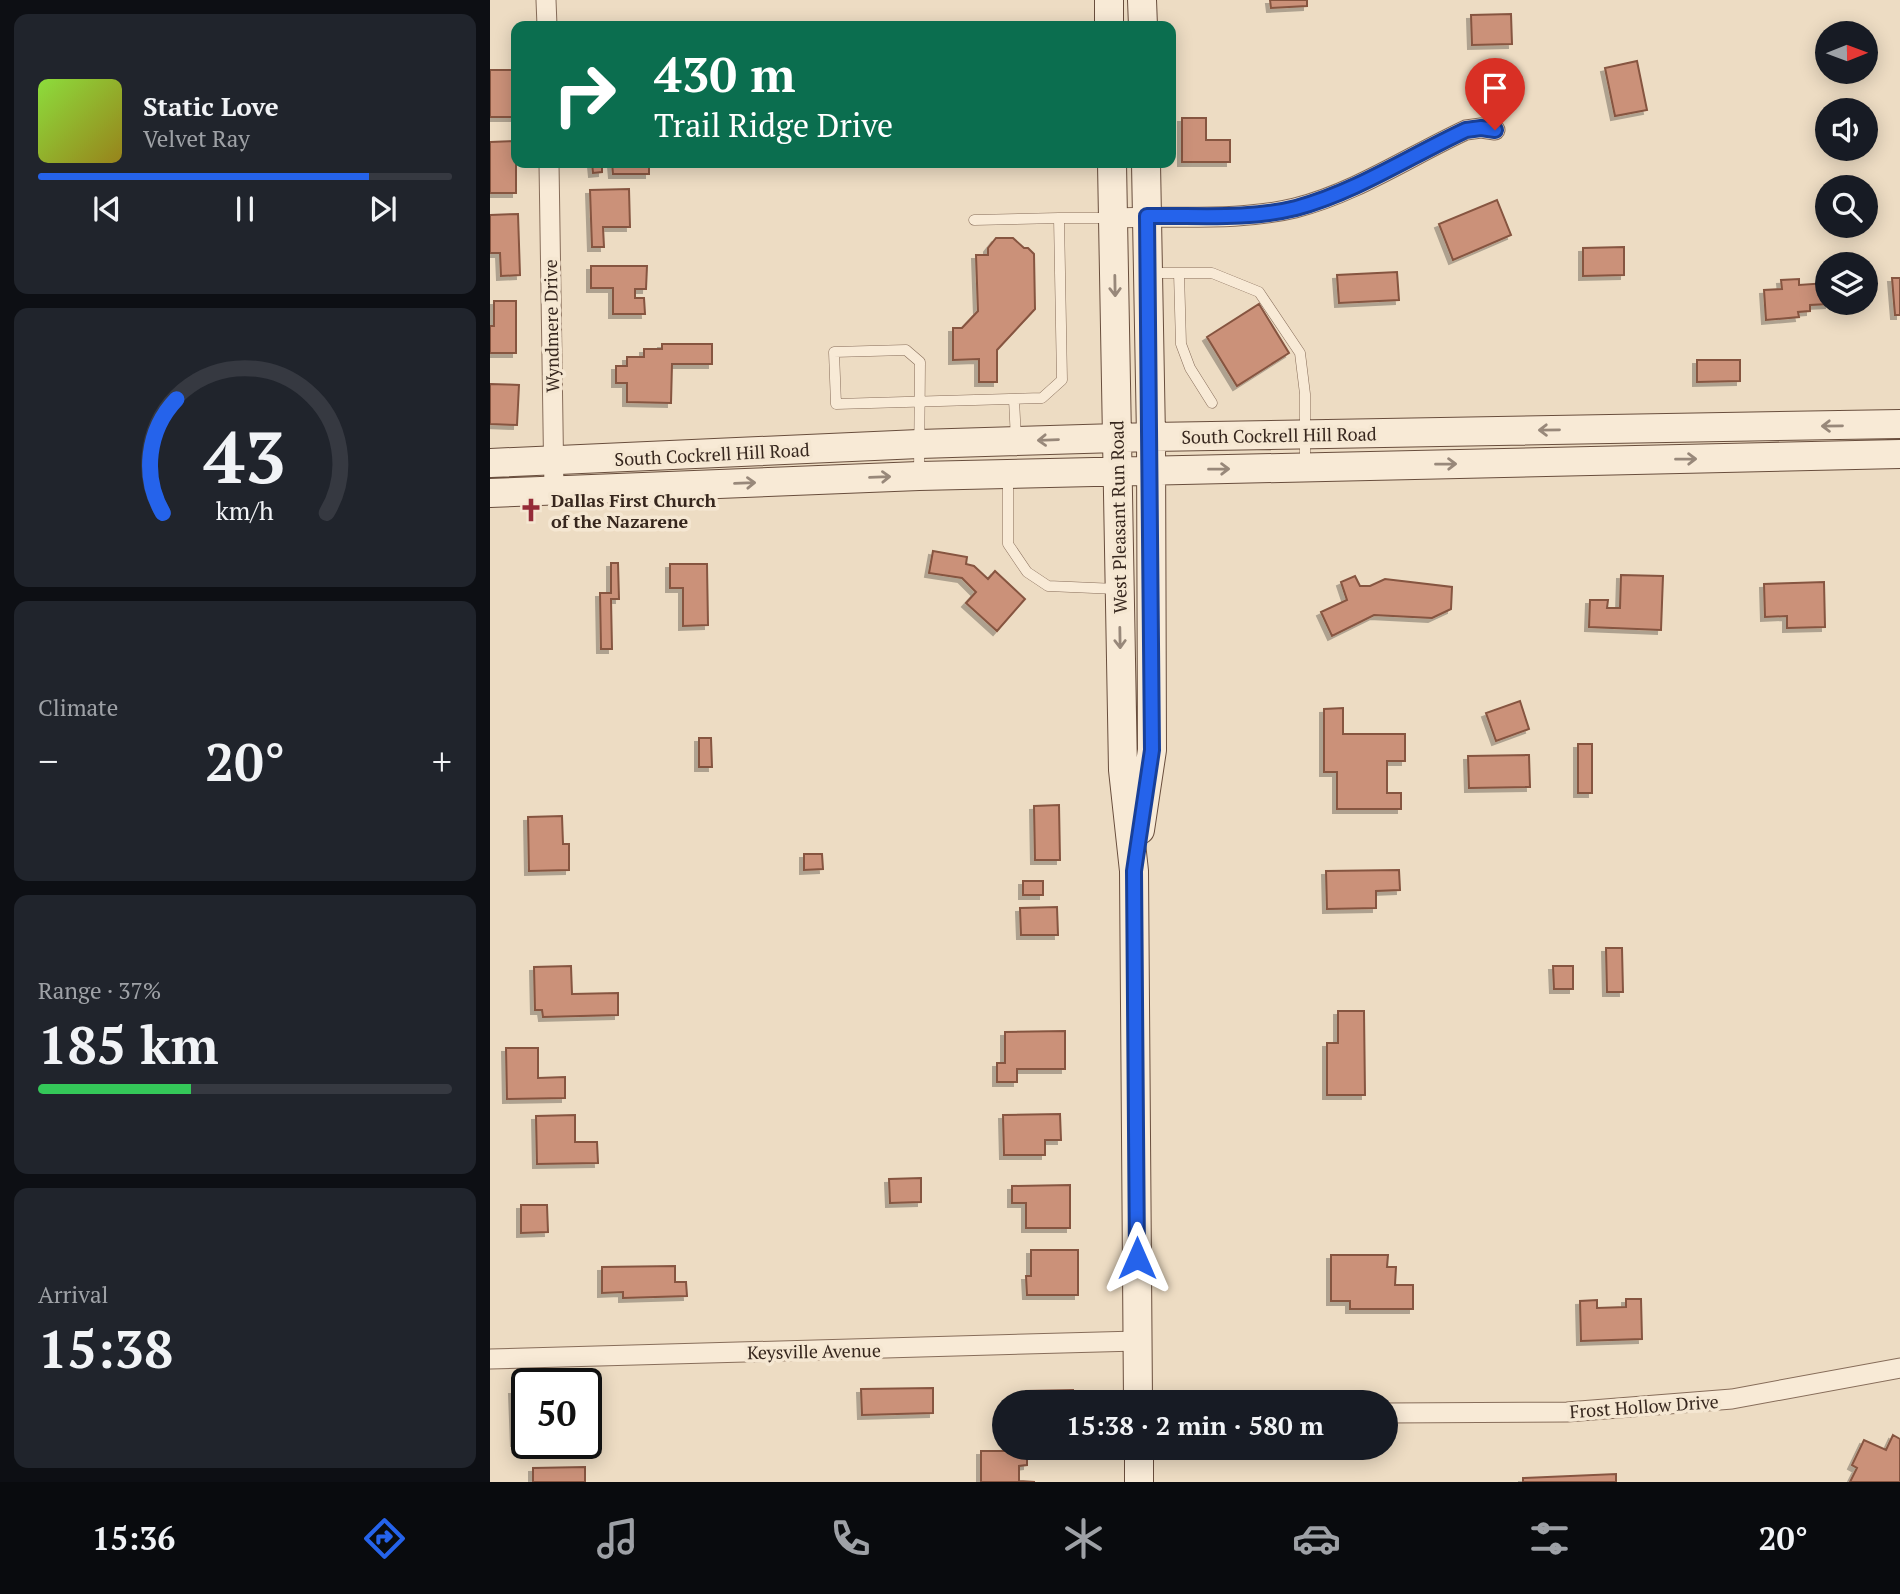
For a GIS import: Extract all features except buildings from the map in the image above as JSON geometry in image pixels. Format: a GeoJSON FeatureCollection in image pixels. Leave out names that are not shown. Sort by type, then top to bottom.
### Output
{"type":"FeatureCollection","features":[{"type":"Feature","properties":{"kind":"main road"},"geometry":{"type":"LineString","coordinates":[[1109,0],[1109,21]]}},
{"type":"Feature","properties":{"kind":"main road"},"geometry":{"type":"LineString","coordinates":[[1142,0],[1143,21]]}},
{"type":"Feature","properties":{"kind":"main road","name":"West Pleasant Run Road"},"geometry":{"type":"LineString","coordinates":[[1112,168],[1123,770],[1134,871],[1138,1390]]}},
{"type":"Feature","properties":{"kind":"main road","name":"West Pleasant Run Road"},"geometry":{"type":"LineString","coordinates":[[1134,871],[1152,750],[1151,437],[1146,168]]}},
{"type":"Feature","properties":{"kind":"main road","name":"South Cockrell Hill Road"},"geometry":{"type":"LineString","coordinates":[[490,463],[919,444],[1151,437],[1900,424]]}},
{"type":"Feature","properties":{"kind":"main road","name":"South Cockrell Hill Road"},"geometry":{"type":"LineString","coordinates":[[490,493],[919,476],[1900,454]]}},
{"type":"Feature","properties":{"kind":"main road"},"geometry":{"type":"LineString","coordinates":[[1139,1460],[1139,1482]]}},
{"type":"Feature","properties":{"kind":"street"},"geometry":{"type":"LineString","coordinates":[[546,0],[547,21]]}},
{"type":"Feature","properties":{"kind":"street"},"geometry":{"type":"LineString","coordinates":[[1114,218],[1252,215],[1294,208],[1338,194],[1466,130],[1495,130]]}},
{"type":"Feature","properties":{"kind":"street","name":"Wyndmere Drive"},"geometry":{"type":"LineString","coordinates":[[549,168],[554,490]]}},
{"type":"Feature","properties":{"kind":"street","name":"Keysville Avenue"},"geometry":{"type":"LineString","coordinates":[[490,1359],[1137,1341]]}},
{"type":"Feature","properties":{"kind":"street","name":"Frost Hollow Drive"},"geometry":{"type":"LineString","coordinates":[[1398,1413],[1567,1412],[1732,1399],[1900,1368]]}},
{"type":"Feature","properties":{"kind":"lane"},"geometry":{"type":"LineString","coordinates":[[919,476],[920,402],[920,362],[906,349],[834,352],[836,404],[920,402],[1042,398],[1062,380],[1059,218]]}},
{"type":"Feature","properties":{"kind":"lane"},"geometry":{"type":"LineString","coordinates":[[974,220],[1114,218]]}},
{"type":"Feature","properties":{"kind":"lane"},"geometry":{"type":"LineString","coordinates":[[1148,273],[1212,273],[1259,292],[1300,353],[1305,394],[1306,467]]}},
{"type":"Feature","properties":{"kind":"lane"},"geometry":{"type":"LineString","coordinates":[[1179,273],[1181,344],[1190,368],[1212,403]]}},
{"type":"Feature","properties":{"kind":"lane"},"geometry":{"type":"LineString","coordinates":[[1014,399],[1016,441]]}},
{"type":"Feature","properties":{"kind":"lane"},"geometry":{"type":"LineString","coordinates":[[1008,474],[1008,544],[1027,572],[1048,586],[1119,589]]}},
{"type":"Feature","properties":{"kind":"place","name":"Dallas First Church of the Nazarene"},"geometry":{"type":"Point","coordinates":[531,510]}},
{"type":"Feature","properties":{"kind":"route"},"geometry":{"type":"LineString","coordinates":[[1137,1258],[1134,871],[1152,750],[1147,216],[1252,215],[1294,208],[1338,194],[1466,130],[1495,130]]}}]}
